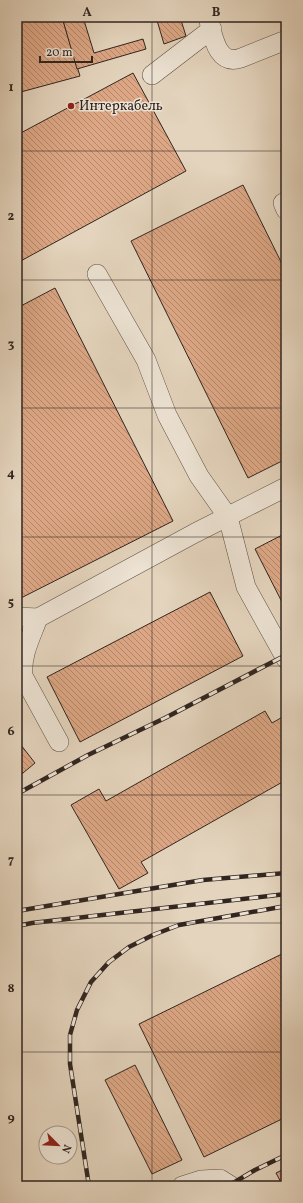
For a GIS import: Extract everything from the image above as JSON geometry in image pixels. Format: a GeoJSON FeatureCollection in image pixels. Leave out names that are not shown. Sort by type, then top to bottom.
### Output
{"type":"FeatureCollection","features":[{"type":"Feature","properties":{"kind":"lane"},"geometry":{"type":"LineString","coordinates":[[152,75],[210,23],[218,49],[222,56],[228,60],[241,58],[286,40]]}},
{"type":"Feature","properties":{"kind":"lane"},"geometry":{"type":"LineString","coordinates":[[97,274],[146,360],[167,415],[199,476],[228,517],[246,587],[286,659]]}},
{"type":"Feature","properties":{"kind":"lane"},"geometry":{"type":"LineString","coordinates":[[17,652],[38,618],[286,487]]}},
{"type":"Feature","properties":{"kind":"lane"},"geometry":{"type":"LineString","coordinates":[[17,617],[38,618]]}},
{"type":"Feature","properties":{"kind":"lane"},"geometry":{"type":"LineString","coordinates":[[38,618],[24,654],[22,666],[23,676],[59,742]]}},
{"type":"Feature","properties":{"kind":"lane"},"geometry":{"type":"LineString","coordinates":[[182,1186],[201,1180],[220,1179],[231,1186]]}},
{"type":"Feature","properties":{"kind":"building"},"geometry":{"type":"Polygon","coordinates":[[[17,17],[62,17],[80,76],[17,93],[17,17]]]}},
{"type":"Feature","properties":{"kind":"building"},"geometry":{"type":"Polygon","coordinates":[[[62,17],[83,17],[94,53],[143,39],[146,49],[77,69],[62,17]]]}},
{"type":"Feature","properties":{"kind":"building"},"geometry":{"type":"Polygon","coordinates":[[[156,17],[180,17],[186,36],[164,44],[156,17]]]}},
{"type":"Feature","properties":{"kind":"building"},"geometry":{"type":"Polygon","coordinates":[[[133,73],[186,171],[17,263],[17,135],[133,73]]]}},
{"type":"Feature","properties":{"kind":"building"},"geometry":{"type":"Polygon","coordinates":[[[243,185],[286,272],[286,459],[248,478],[131,241],[243,185]]]}},
{"type":"Feature","properties":{"kind":"building"},"geometry":{"type":"Polygon","coordinates":[[[55,288],[173,521],[17,600],[17,308],[55,288]]]}},
{"type":"Feature","properties":{"kind":"building"},"geometry":{"type":"Polygon","coordinates":[[[286,533],[286,610],[255,549],[286,533]]]}},
{"type":"Feature","properties":{"kind":"building"},"geometry":{"type":"Polygon","coordinates":[[[210,592],[243,656],[80,742],[47,677],[210,592]]]}},
{"type":"Feature","properties":{"kind":"building"},"geometry":{"type":"Polygon","coordinates":[[[265,711],[272,723],[286,715],[286,780],[141,862],[148,873],[119,889],[71,805],[99,789],[106,801],[265,711]]]}},
{"type":"Feature","properties":{"kind":"building"},"geometry":{"type":"Polygon","coordinates":[[[17,740],[35,763],[17,778],[17,740]]]}},
{"type":"Feature","properties":{"kind":"building"},"geometry":{"type":"Polygon","coordinates":[[[286,952],[286,1117],[204,1157],[139,1024],[286,952]]]}},
{"type":"Feature","properties":{"kind":"building"},"geometry":{"type":"Polygon","coordinates":[[[135,1065],[182,1160],[152,1174],[105,1080],[135,1065]]]}},
{"type":"Feature","properties":{"kind":"building"},"geometry":{"type":"Polygon","coordinates":[[[286,1168],[286,1186],[283,1186],[276,1173],[286,1168]]]}},
{"type":"Feature","properties":{"kind":"railway"},"geometry":{"type":"LineString","coordinates":[[17,794],[88,755],[165,718],[286,655]]}},
{"type":"Feature","properties":{"kind":"railway"},"geometry":{"type":"LineString","coordinates":[[17,911],[203,880],[286,873]]}},
{"type":"Feature","properties":{"kind":"railway"},"geometry":{"type":"LineString","coordinates":[[17,926],[32,923],[286,894]]}},
{"type":"Feature","properties":{"kind":"railway"},"geometry":{"type":"LineString","coordinates":[[89,1186],[70,1064],[70,1035],[77,1010],[91,982],[109,962],[129,947],[153,935],[179,925],[286,906]]}},
{"type":"Feature","properties":{"kind":"railway"},"geometry":{"type":"LineString","coordinates":[[228,1186],[255,1170],[286,1155]]}},
{"type":"Feature","properties":{"kind":"railway"},"geometry":{"type":"LineString","coordinates":[[277,1186],[286,1182]]}},
{"type":"Feature","properties":{"kind":"place","name":"Интеркабель"},"geometry":{"type":"Point","coordinates":[71,106]}}]}
